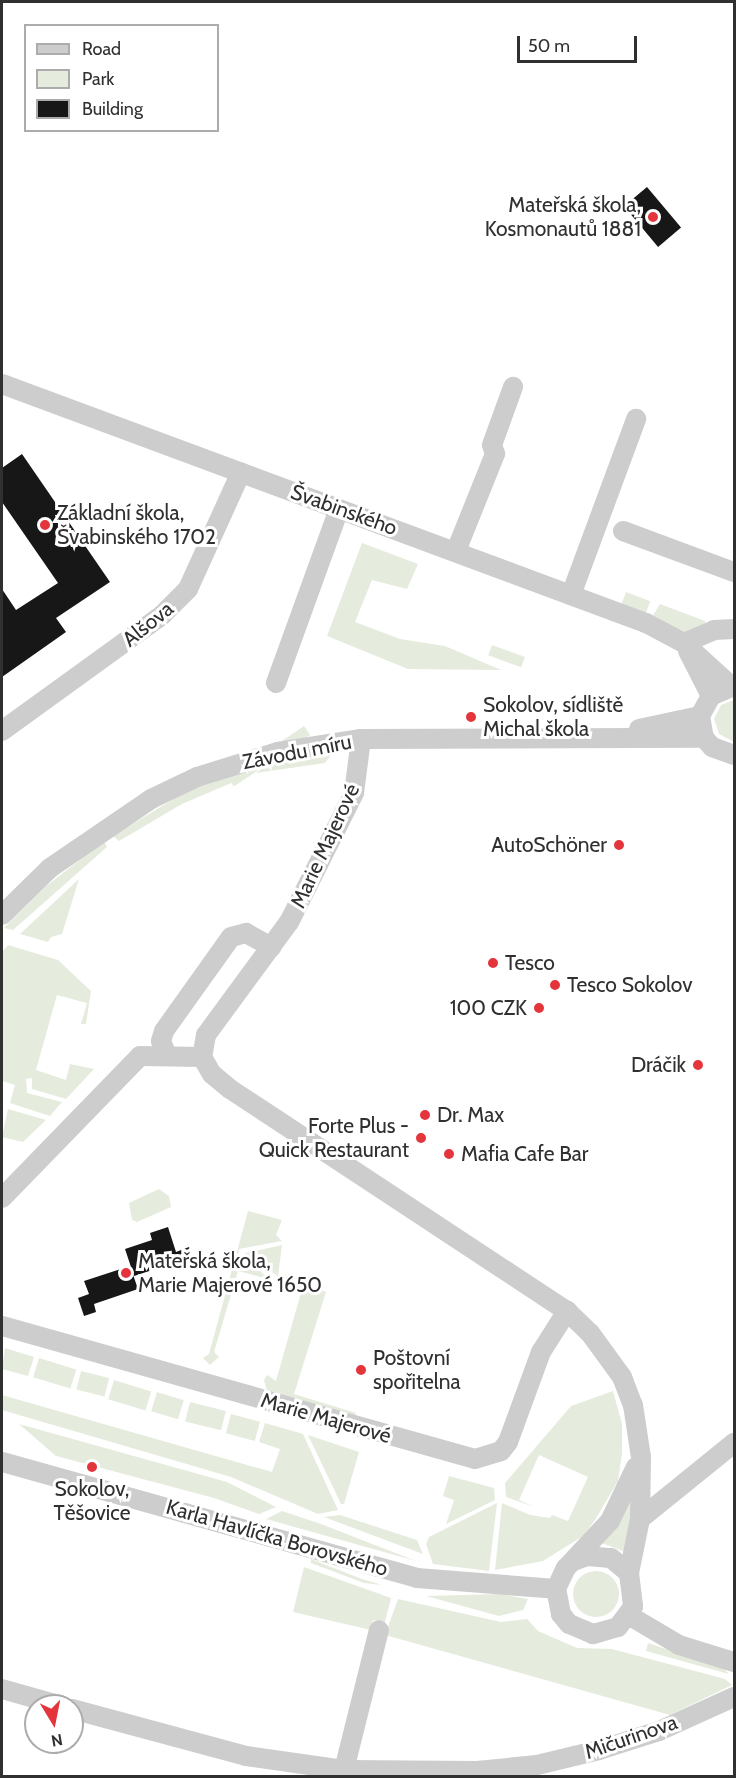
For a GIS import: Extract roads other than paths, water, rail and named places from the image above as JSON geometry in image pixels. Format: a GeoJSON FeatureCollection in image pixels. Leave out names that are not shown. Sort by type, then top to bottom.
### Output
{"type":"FeatureCollection","features":[{"type":"Feature","properties":{"kind":"street","name":"Švabinského"},"geometry":{"type":"LineString","coordinates":[[2,384],[646,623],[684,643],[733,686]]}},
{"type":"Feature","properties":{"kind":"street"},"geometry":{"type":"LineString","coordinates":[[456,551],[495,454],[492,445],[513,387]]}},
{"type":"Feature","properties":{"kind":"street"},"geometry":{"type":"LineString","coordinates":[[571,595],[636,419]]}},
{"type":"Feature","properties":{"kind":"street","name":"Alšova"},"geometry":{"type":"LineString","coordinates":[[2,731],[162,615],[188,590],[241,472]]}},
{"type":"Feature","properties":{"kind":"street"},"geometry":{"type":"LineString","coordinates":[[276,683],[339,509]]}},
{"type":"Feature","properties":{"kind":"street"},"geometry":{"type":"LineString","coordinates":[[623,531],[735,572]]}},
{"type":"Feature","properties":{"kind":"street"},"geometry":{"type":"LineString","coordinates":[[711,696],[684,643],[714,630],[735,629]]}},
{"type":"Feature","properties":{"kind":"street"},"geometry":{"type":"LineString","coordinates":[[733,686],[711,696],[700,716],[705,738],[721,753],[735,755]]}},
{"type":"Feature","properties":{"kind":"street","name":"Závodu míru"},"geometry":{"type":"LineString","coordinates":[[604,736],[700,716]]}},
{"type":"Feature","properties":{"kind":"street","name":"Závodu míru"},"geometry":{"type":"LineString","coordinates":[[5,905],[50,868],[160,795],[247,760],[361,740],[604,736],[705,738]]}},
{"type":"Feature","properties":{"kind":"street","name":"Marie Majerové"},"geometry":{"type":"LineString","coordinates":[[202,1057],[206,1035],[289,922],[354,793],[361,740]]}},
{"type":"Feature","properties":{"kind":"street"},"geometry":{"type":"LineString","coordinates":[[165,1053],[160,1041],[164,1030],[231,937],[246,933],[271,947]]}},
{"type":"Feature","properties":{"kind":"street"},"geometry":{"type":"LineString","coordinates":[[2,1198],[118,1073],[140,1056],[165,1053],[202,1057],[212,1074],[230,1089],[567,1311],[606,1352],[622,1377],[633,1405],[641,1457],[640,1519],[629,1573],[635,1596],[630,1616],[606,1632],[581,1631],[561,1614],[556,1589],[560,1578],[610,1521],[641,1457]]}},
{"type":"Feature","properties":{"kind":"street","name":"Marie Majerové"},"geometry":{"type":"LineString","coordinates":[[2,1326],[475,1459],[501,1450],[508,1442],[541,1352],[567,1311]]}},
{"type":"Feature","properties":{"kind":"street"},"geometry":{"type":"LineString","coordinates":[[640,1519],[735,1443]]}},
{"type":"Feature","properties":{"kind":"street","name":"Karla Havlíčka Borovského"},"geometry":{"type":"LineString","coordinates":[[2,1462],[417,1578],[556,1589]]}},
{"type":"Feature","properties":{"kind":"street"},"geometry":{"type":"LineString","coordinates":[[576,1560],[599,1555],[611,1558],[629,1573]]}},
{"type":"Feature","properties":{"kind":"street"},"geometry":{"type":"LineString","coordinates":[[630,1616],[679,1645],[735,1662]]}},
{"type":"Feature","properties":{"kind":"street"},"geometry":{"type":"LineString","coordinates":[[344,1770],[379,1630]]}},
{"type":"Feature","properties":{"kind":"street"},"geometry":{"type":"LineString","coordinates":[[2,1689],[24,1695]]}},
{"type":"Feature","properties":{"kind":"street","name":"Mičurinova"},"geometry":{"type":"LineString","coordinates":[[84,1712],[246,1756],[344,1770],[477,1772],[537,1765],[646,1735],[735,1697]]}},
{"type":"Feature","properties":{"kind":"place","name":"Mateřská škola, Kosmonautů 1881"},"geometry":{"type":"Point","coordinates":[653,217]}},
{"type":"Feature","properties":{"kind":"place","name":"Základní škola, Švabinského 1702"},"geometry":{"type":"Point","coordinates":[45,525]}},
{"type":"Feature","properties":{"kind":"place","name":"Sokolov, sídliště Michal škola"},"geometry":{"type":"Point","coordinates":[471,717]}},
{"type":"Feature","properties":{"kind":"place","name":"AutoSchöner"},"geometry":{"type":"Point","coordinates":[619,845]}},
{"type":"Feature","properties":{"kind":"place","name":"Tesco"},"geometry":{"type":"Point","coordinates":[493,963]}},
{"type":"Feature","properties":{"kind":"place","name":"Tesco Sokolov"},"geometry":{"type":"Point","coordinates":[555,985]}},
{"type":"Feature","properties":{"kind":"place","name":"100 CZK"},"geometry":{"type":"Point","coordinates":[539,1008]}},
{"type":"Feature","properties":{"kind":"place","name":"Dráčik"},"geometry":{"type":"Point","coordinates":[698,1065]}},
{"type":"Feature","properties":{"kind":"place","name":"Dr. Max"},"geometry":{"type":"Point","coordinates":[425,1115]}},
{"type":"Feature","properties":{"kind":"place","name":"Forte Plus - Quick Restaurant"},"geometry":{"type":"Point","coordinates":[421,1138]}},
{"type":"Feature","properties":{"kind":"place","name":"Mafia Cafe Bar"},"geometry":{"type":"Point","coordinates":[449,1154]}},
{"type":"Feature","properties":{"kind":"place","name":"Mateřská škola, Marie Majerové 1650"},"geometry":{"type":"Point","coordinates":[126,1273]}},
{"type":"Feature","properties":{"kind":"place","name":"Poštovní spořitelna"},"geometry":{"type":"Point","coordinates":[361,1370]}},
{"type":"Feature","properties":{"kind":"place","name":"Sokolov, Těšovice"},"geometry":{"type":"Point","coordinates":[92,1467]}}]}
